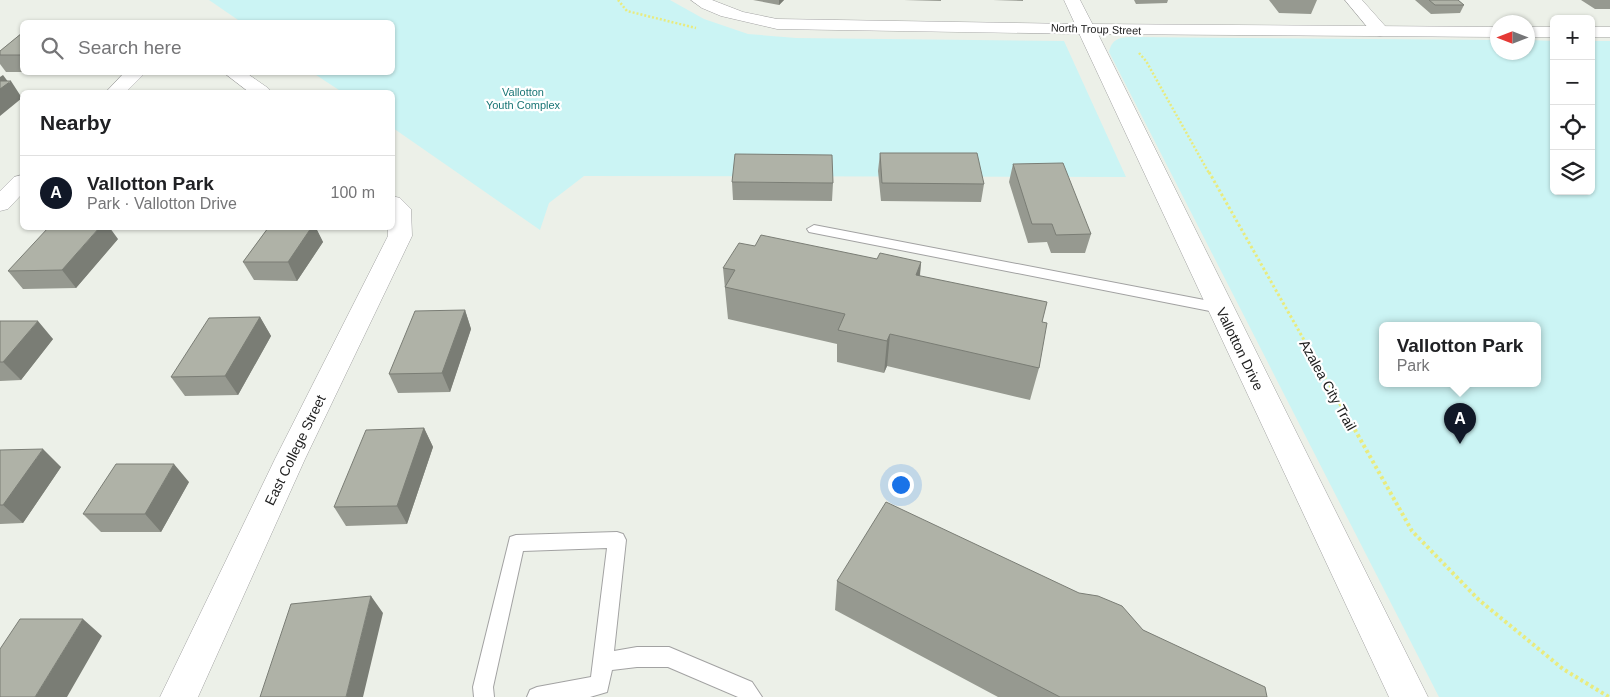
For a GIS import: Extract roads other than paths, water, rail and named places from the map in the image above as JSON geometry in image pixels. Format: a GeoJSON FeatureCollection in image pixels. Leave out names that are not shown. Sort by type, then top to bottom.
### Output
{"type":"FeatureCollection","features":[{"type":"Feature","properties":{"kind":"street","name":"North Troup Street"},"geometry":{"type":"LineString","coordinates":[[699,0],[722,11],[778,24],[1090,38],[1380,31],[1490,32]]}},
{"type":"Feature","properties":{"kind":"street","name":"Vallotton Drive"},"geometry":{"type":"LineString","coordinates":[[1072,0],[1409,697]]}},
{"type":"Feature","properties":{"kind":"street"},"geometry":{"type":"LineString","coordinates":[[1353,0],[1380,31]]}},
{"type":"Feature","properties":{"kind":"street"},"geometry":{"type":"LineString","coordinates":[[1535,32],[1550,32]]}},
{"type":"Feature","properties":{"kind":"street"},"geometry":{"type":"LineString","coordinates":[[1595,32],[1610,32]]}},
{"type":"Feature","properties":{"kind":"street"},"geometry":{"type":"LineString","coordinates":[[117,90],[134,75]]}},
{"type":"Feature","properties":{"kind":"street"},"geometry":{"type":"LineString","coordinates":[[236,75],[258,90]]}},
{"type":"Feature","properties":{"kind":"street"},"geometry":{"type":"LineString","coordinates":[[0,204],[20,184]]}},
{"type":"Feature","properties":{"kind":"street","name":"East College Street"},"geometry":{"type":"LineString","coordinates":[[179,697],[290,459],[400,236],[398,209],[395,206]]}},
{"type":"Feature","properties":{"kind":"lane"},"geometry":{"type":"LineString","coordinates":[[814,229],[1220,308]]}},
{"type":"Feature","properties":{"kind":"lane"},"geometry":{"type":"LineString","coordinates":[[484,697],[483,687],[516,542],[618,540],[600,685],[538,697]]}},
{"type":"Feature","properties":{"kind":"lane"},"geometry":{"type":"LineString","coordinates":[[602,662],[637,656],[669,657],[746,689],[752,697]]}},
{"type":"Feature","properties":{"kind":"place","name":"Vallotton Park"},"geometry":{"type":"Point","coordinates":[1460,444]}},
{"type":"Feature","properties":{"kind":"park label","name":"Vallotton Youth Complex"},"geometry":{"type":"Point","coordinates":[523,98]}}]}
